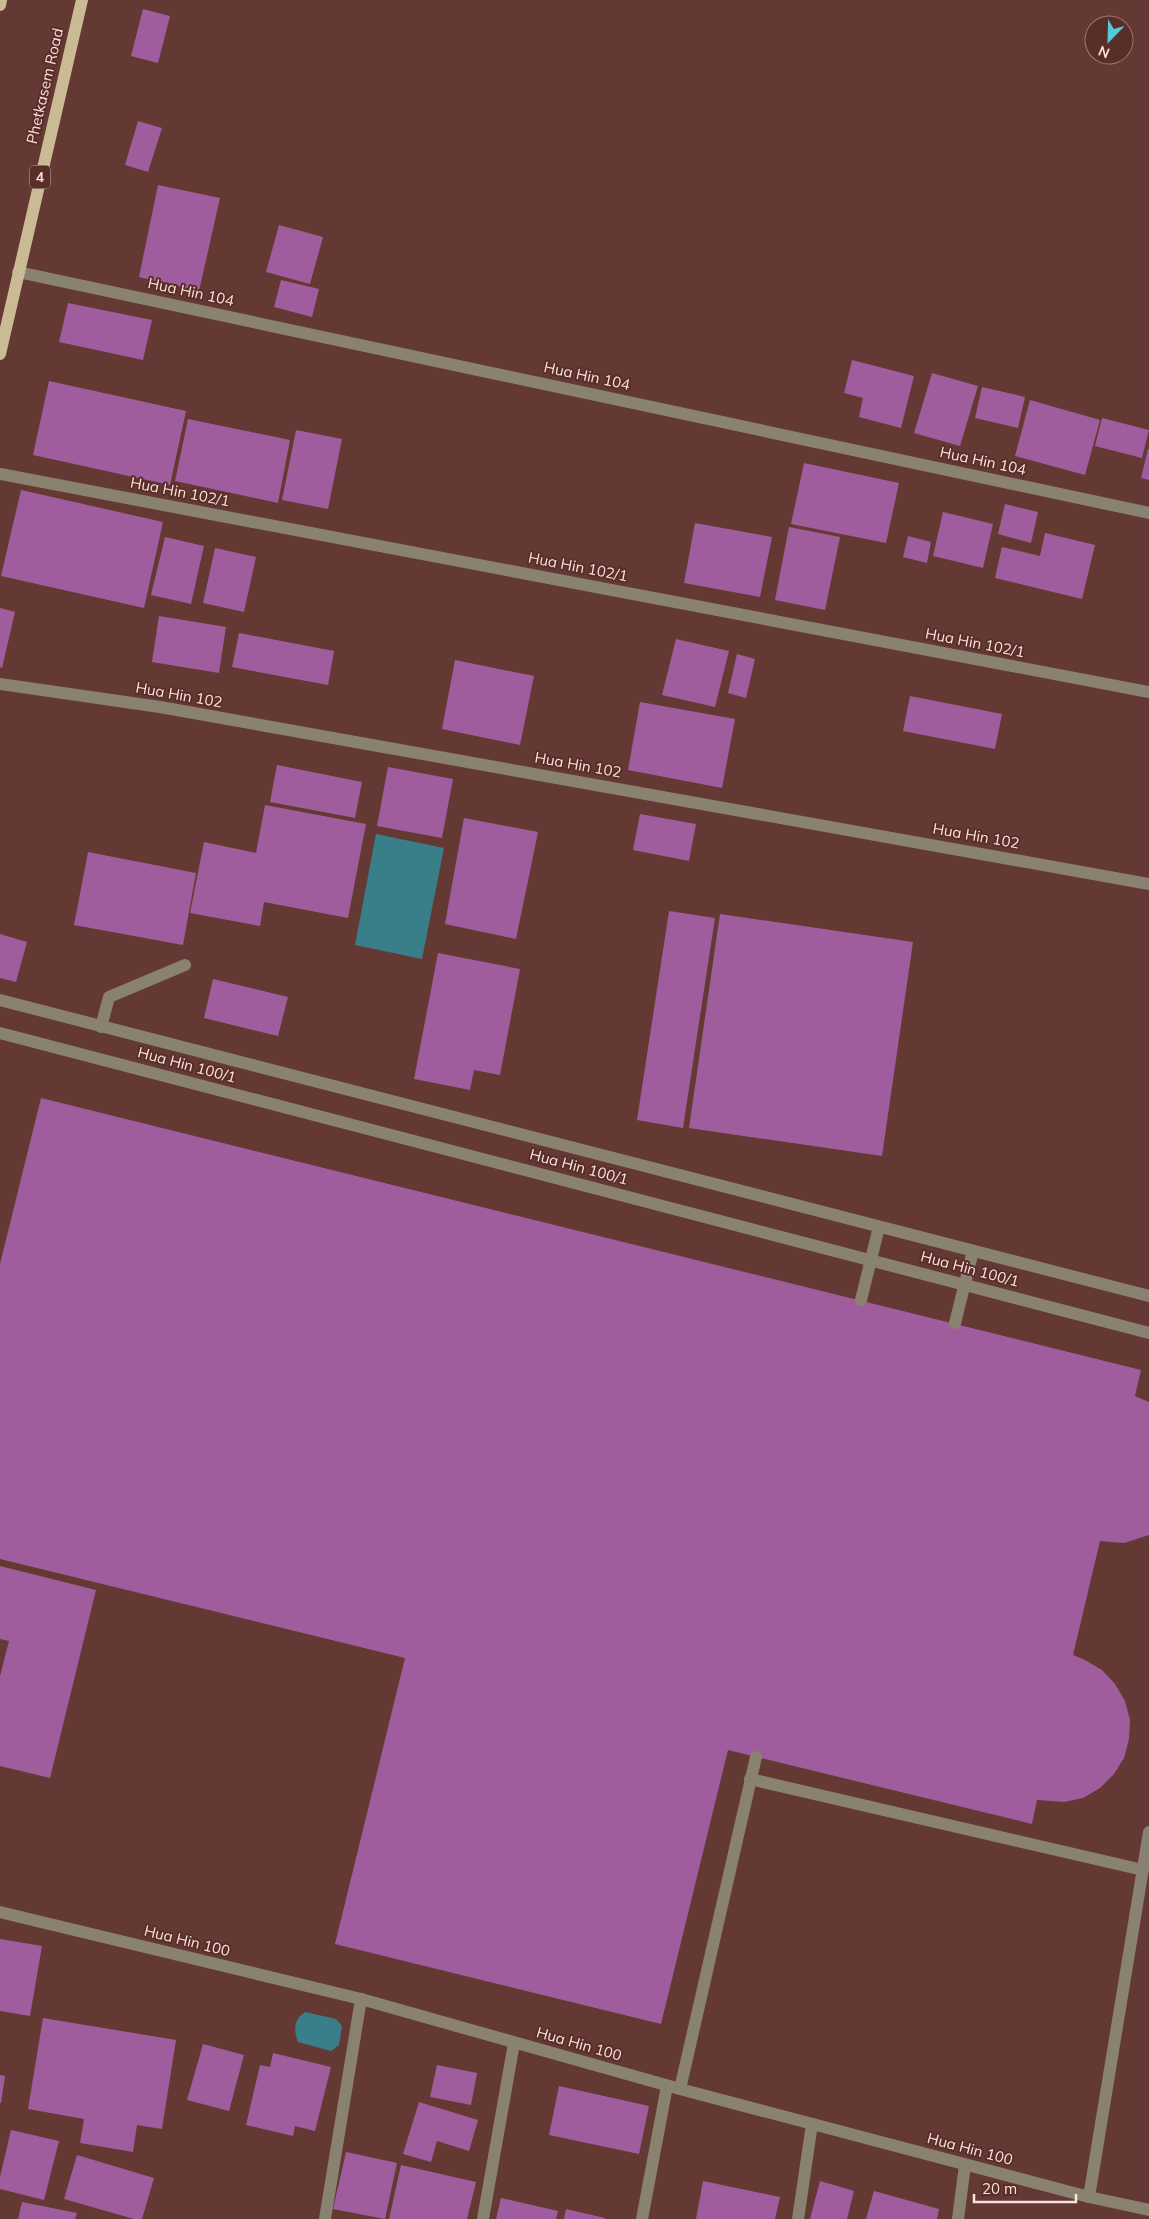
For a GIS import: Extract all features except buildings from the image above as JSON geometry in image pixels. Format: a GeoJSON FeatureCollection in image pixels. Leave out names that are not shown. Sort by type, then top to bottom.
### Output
{"type":"FeatureCollection","features":[{"type":"Feature","properties":{"kind":"main road"},"geometry":{"type":"LineString","coordinates":[[0,5],[1,0]]}},
{"type":"Feature","properties":{"kind":"main road","name":"Phetkasem Road"},"geometry":{"type":"LineString","coordinates":[[0,354],[82,0]]}},
{"type":"Feature","properties":{"kind":"street","name":"Hua Hin 104"},"geometry":{"type":"LineString","coordinates":[[18,272],[1149,513]]}},
{"type":"Feature","properties":{"kind":"street","name":"Hua Hin 102/1"},"geometry":{"type":"LineString","coordinates":[[0,474],[1149,692]]}},
{"type":"Feature","properties":{"kind":"street","name":"Hua Hin 102"},"geometry":{"type":"LineString","coordinates":[[0,684],[160,707],[1149,884]]}},
{"type":"Feature","properties":{"kind":"street"},"geometry":{"type":"LineString","coordinates":[[101,1027],[109,997],[185,965]]}},
{"type":"Feature","properties":{"kind":"street","name":"Hua Hin 100/1"},"geometry":{"type":"LineString","coordinates":[[0,1000],[1149,1296]]}},
{"type":"Feature","properties":{"kind":"street","name":"Hua Hin 100/1"},"geometry":{"type":"LineString","coordinates":[[0,1033],[1149,1333]]}},
{"type":"Feature","properties":{"kind":"street"},"geometry":{"type":"LineString","coordinates":[[862,1300],[879,1227]]}},
{"type":"Feature","properties":{"kind":"street"},"geometry":{"type":"LineString","coordinates":[[955,1323],[973,1251]]}},
{"type":"Feature","properties":{"kind":"street"},"geometry":{"type":"LineString","coordinates":[[680,2089],[756,1757]]}},
{"type":"Feature","properties":{"kind":"street"},"geometry":{"type":"LineString","coordinates":[[750,1779],[1143,1870]]}},
{"type":"Feature","properties":{"kind":"street"},"geometry":{"type":"LineString","coordinates":[[1089,2197],[1149,1832]]}},
{"type":"Feature","properties":{"kind":"street","name":"Hua Hin 100"},"geometry":{"type":"LineString","coordinates":[[0,1912],[361,1999],[667,2086],[1089,2197],[1149,2210]]}},
{"type":"Feature","properties":{"kind":"street"},"geometry":{"type":"LineString","coordinates":[[325,2219],[361,1999]]}},
{"type":"Feature","properties":{"kind":"street"},"geometry":{"type":"LineString","coordinates":[[483,2219],[514,2043]]}},
{"type":"Feature","properties":{"kind":"street"},"geometry":{"type":"LineString","coordinates":[[642,2219],[667,2086]]}},
{"type":"Feature","properties":{"kind":"street"},"geometry":{"type":"LineString","coordinates":[[798,2219],[812,2124]]}},
{"type":"Feature","properties":{"kind":"street"},"geometry":{"type":"LineString","coordinates":[[958,2219],[966,2164]]}},
{"type":"Feature","properties":{"kind":"water"},"geometry":{"type":"Polygon","coordinates":[[[376,834],[444,848],[422,959],[355,945],[376,834]]]}},
{"type":"Feature","properties":{"kind":"water"},"geometry":{"type":"Polygon","coordinates":[[[305,2012],[336,2019],[342,2026],[339,2045],[331,2051],[298,2042],[295,2033],[296,2025],[299,2018],[305,2012]]]}}]}
